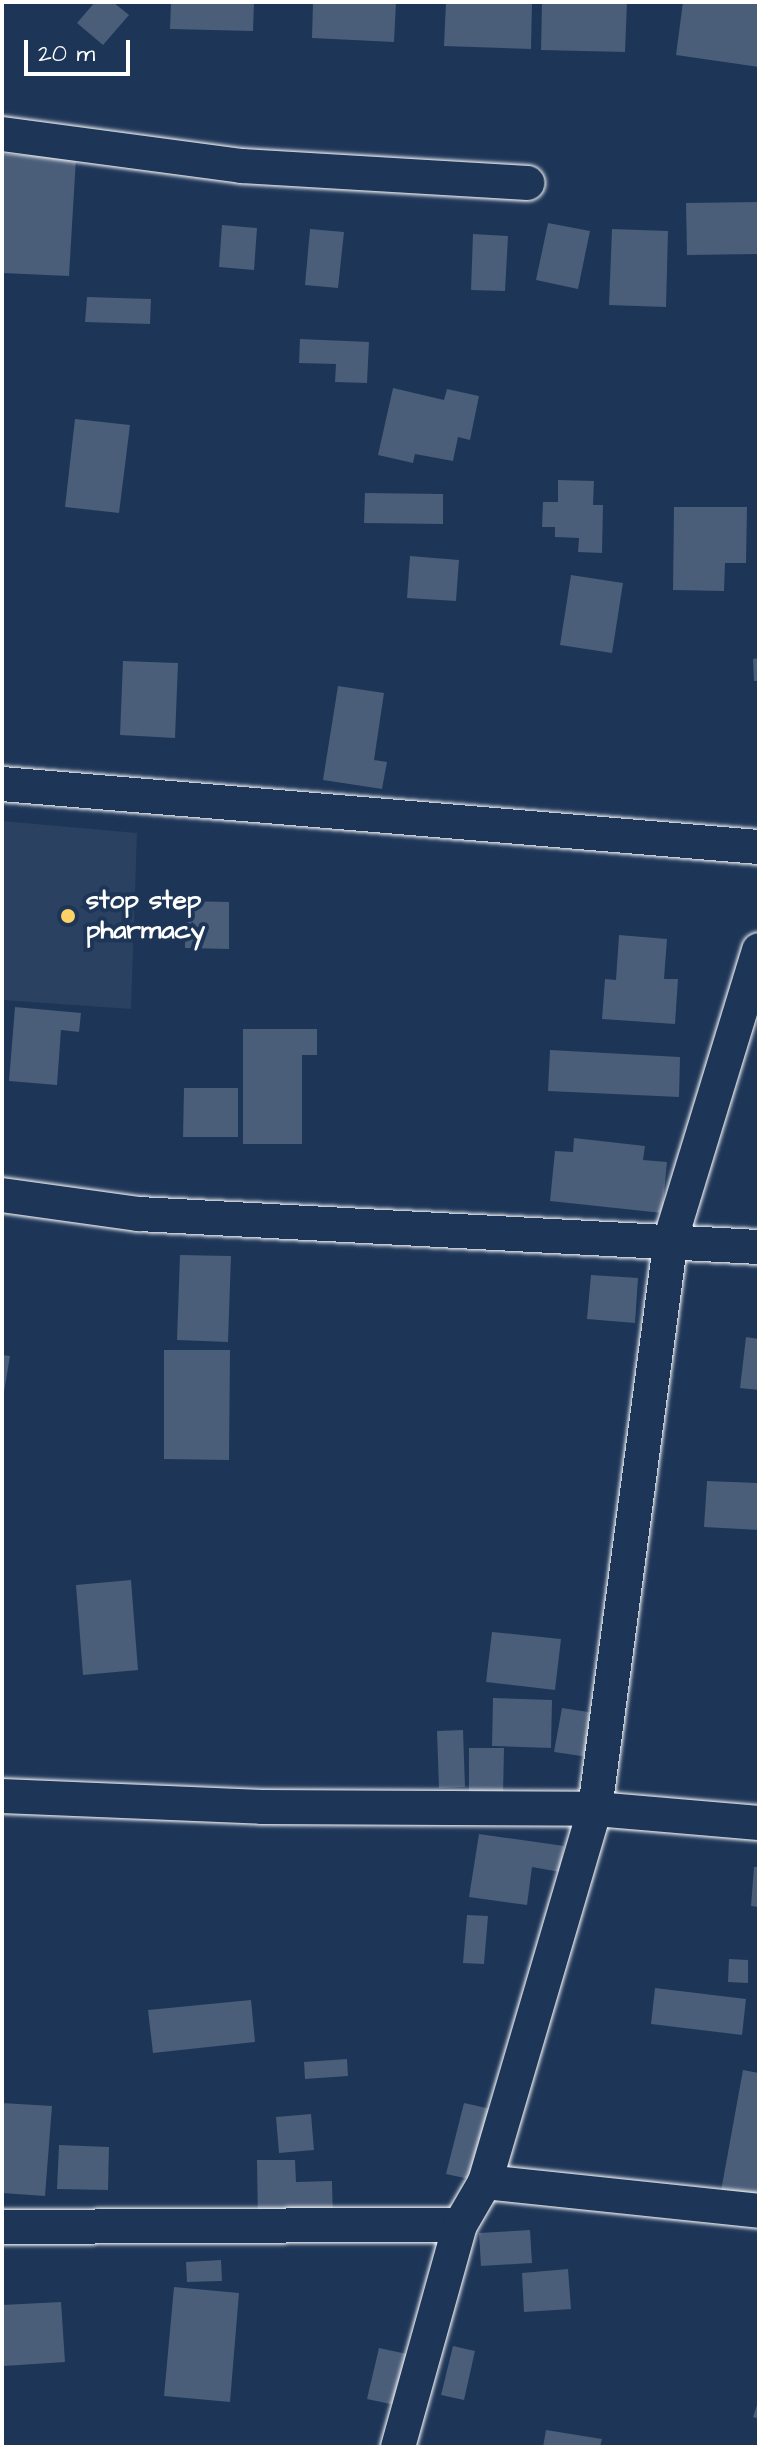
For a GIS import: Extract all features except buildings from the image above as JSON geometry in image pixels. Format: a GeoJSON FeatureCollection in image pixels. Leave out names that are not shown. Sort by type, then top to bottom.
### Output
{"type":"FeatureCollection","features":[{"type":"Feature","properties":{"kind":"street"},"geometry":{"type":"LineString","coordinates":[[2,134],[242,166],[527,183]]}},
{"type":"Feature","properties":{"kind":"street"},"geometry":{"type":"LineString","coordinates":[[2,784],[759,847]]}},
{"type":"Feature","properties":{"kind":"street"},"geometry":{"type":"LineString","coordinates":[[398,2447],[460,2225],[485,2182],[595,1809],[671,1238],[759,950]]}},
{"type":"Feature","properties":{"kind":"street"},"geometry":{"type":"LineString","coordinates":[[2,1195],[139,1214],[671,1238],[759,1247]]}},
{"type":"Feature","properties":{"kind":"street"},"geometry":{"type":"LineString","coordinates":[[2,1796],[262,1807],[595,1809],[759,1823]]}},
{"type":"Feature","properties":{"kind":"street"},"geometry":{"type":"LineString","coordinates":[[485,2182],[759,2211]]}},
{"type":"Feature","properties":{"kind":"street"},"geometry":{"type":"LineString","coordinates":[[2,2227],[460,2225]]}},
{"type":"Feature","properties":{"kind":"shaded area","name":"stop step pharmacy"},"geometry":{"type":"Polygon","coordinates":[[[2,821],[137,833],[131,1009],[2,1000],[2,821]]]}},
{"type":"Feature","properties":{"kind":"place","name":"stop step pharmacy"},"geometry":{"type":"Point","coordinates":[68,916]}}]}
